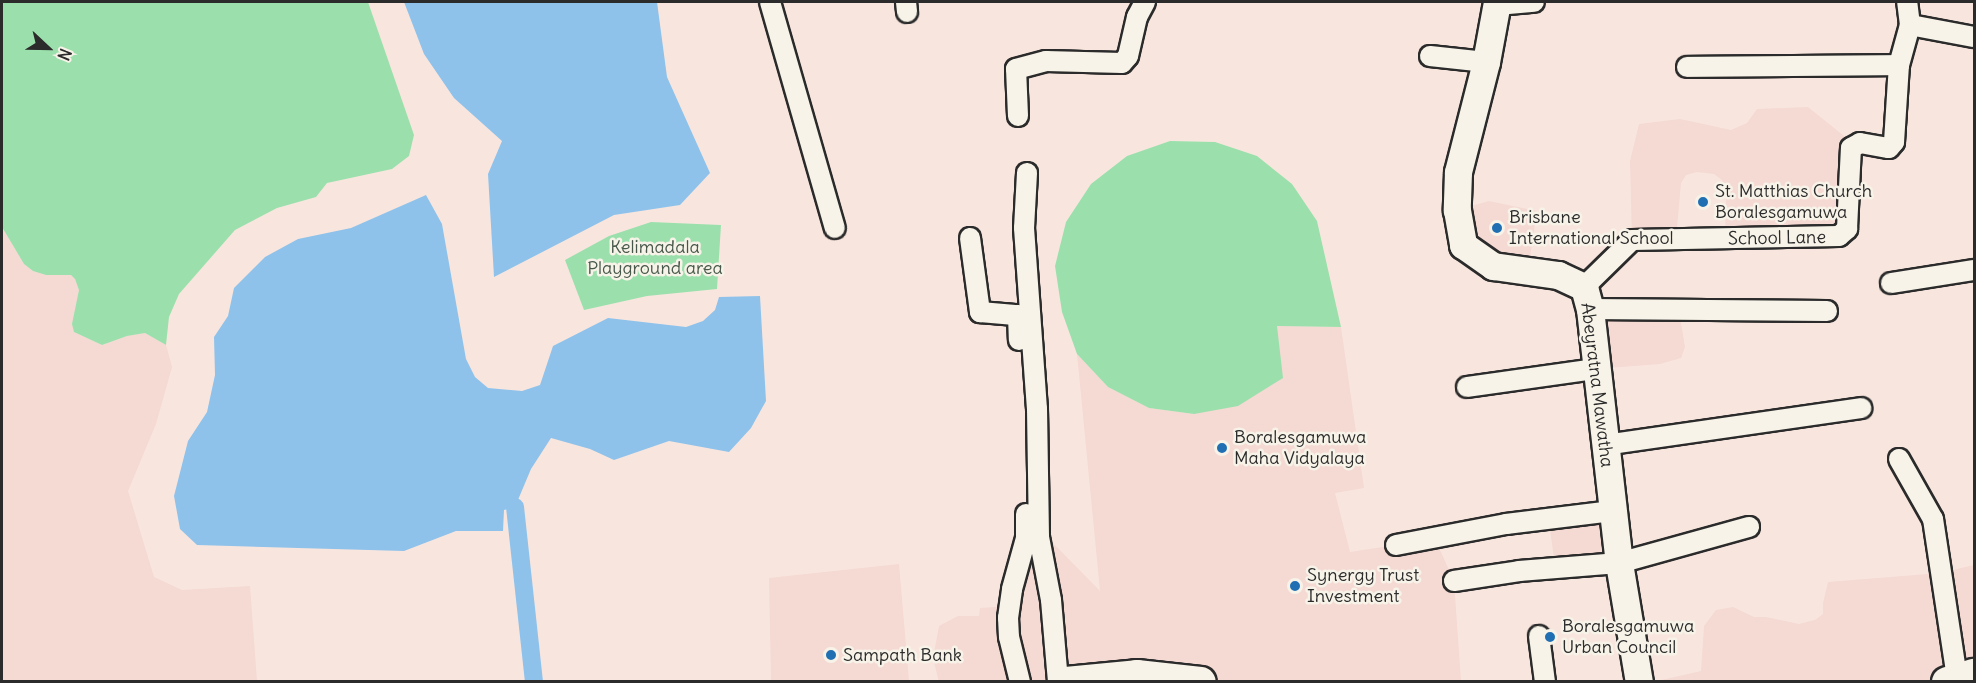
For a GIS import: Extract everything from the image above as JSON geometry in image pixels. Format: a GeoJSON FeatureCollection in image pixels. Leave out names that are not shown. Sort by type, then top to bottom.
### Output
{"type":"FeatureCollection","features":[{"type":"Feature","properties":{"kind":"main road"},"geometry":{"type":"LineString","coordinates":[[1065,681],[1137,675],[1201,681]]}},
{"type":"Feature","properties":{"kind":"street"},"geometry":{"type":"LineString","coordinates":[[770,2],[835,228]]}},
{"type":"Feature","properties":{"kind":"street"},"geometry":{"type":"LineString","coordinates":[[1018,116],[1016,69],[1046,61],[1122,63],[1128,56],[1137,16],[1145,2]]}},
{"type":"Feature","properties":{"kind":"street"},"geometry":{"type":"LineString","coordinates":[[1497,3],[1534,2]]}},
{"type":"Feature","properties":{"kind":"street","name":"School Lane"},"geometry":{"type":"LineString","coordinates":[[1587,298],[1632,240],[1839,236],[1847,229],[1851,148],[1860,143],[1889,148],[1894,142],[1899,65],[1910,25],[1907,2]]}},
{"type":"Feature","properties":{"kind":"street","name":"Abeyratna Mawatha"},"geometry":{"type":"LineString","coordinates":[[1497,3],[1486,62],[1458,172],[1456,201],[1463,244],[1493,266],[1558,275],[1587,298],[1612,511],[1638,681]]}},
{"type":"Feature","properties":{"kind":"street"},"geometry":{"type":"LineString","coordinates":[[1910,25],[1974,37]]}},
{"type":"Feature","properties":{"kind":"street"},"geometry":{"type":"LineString","coordinates":[[1430,56],[1486,62]]}},
{"type":"Feature","properties":{"kind":"street"},"geometry":{"type":"LineString","coordinates":[[1687,67],[1899,65]]}},
{"type":"Feature","properties":{"kind":"street"},"geometry":{"type":"LineString","coordinates":[[1027,173],[1024,228],[1037,409],[1039,537],[1051,600],[1058,681]]}},
{"type":"Feature","properties":{"kind":"street"},"geometry":{"type":"LineString","coordinates":[[970,238],[980,312],[1018,315],[1026,538],[1012,588],[1008,618],[1009,637],[1020,681]]}},
{"type":"Feature","properties":{"kind":"street"},"geometry":{"type":"LineString","coordinates":[[1891,283],[1974,270]]}},
{"type":"Feature","properties":{"kind":"street"},"geometry":{"type":"LineString","coordinates":[[1587,298],[1827,311]]}},
{"type":"Feature","properties":{"kind":"street"},"geometry":{"type":"LineString","coordinates":[[1467,387],[1595,369]]}},
{"type":"Feature","properties":{"kind":"street"},"geometry":{"type":"LineString","coordinates":[[1605,445],[1861,408]]}},
{"type":"Feature","properties":{"kind":"street"},"geometry":{"type":"LineString","coordinates":[[1899,459],[1933,519],[1960,678]]}},
{"type":"Feature","properties":{"kind":"street"},"geometry":{"type":"LineString","coordinates":[[1396,545],[1506,524],[1612,511]]}},
{"type":"Feature","properties":{"kind":"street"},"geometry":{"type":"LineString","coordinates":[[1454,581],[1519,571],[1619,563],[1749,527]]}},
{"type":"Feature","properties":{"kind":"street"},"geometry":{"type":"LineString","coordinates":[[1539,636],[1545,681]]}},
{"type":"Feature","properties":{"kind":"shaded area"},"geometry":{"type":"Polygon","coordinates":[[[1808,107],[1844,136],[1851,148],[1847,229],[1725,239],[1726,193],[1722,180],[1714,174],[1697,172],[1686,175],[1681,183],[1676,239],[1632,240],[1630,161],[1639,124],[1680,119],[1731,130],[1747,123],[1757,109],[1808,107]]]}},
{"type":"Feature","properties":{"kind":"shaded area","name":"Brisbane International School"},"geometry":{"type":"Polygon","coordinates":[[[1489,201],[1537,211],[1528,270],[1493,266],[1457,210],[1489,201]]]}},
{"type":"Feature","properties":{"kind":"shaded area"},"geometry":{"type":"Polygon","coordinates":[[[2,227],[24,264],[33,271],[46,275],[71,275],[75,279],[79,289],[74,332],[102,345],[127,336],[145,333],[166,345],[172,367],[156,424],[128,491],[154,577],[182,590],[250,586],[257,681],[2,681],[2,227]]]}},
{"type":"Feature","properties":{"kind":"shaded area"},"geometry":{"type":"Polygon","coordinates":[[[1590,309],[1679,311],[1685,347],[1681,358],[1660,364],[1595,369],[1590,309]]]}},
{"type":"Feature","properties":{"kind":"shaded area"},"geometry":{"type":"Polygon","coordinates":[[[1277,326],[1341,327],[1364,488],[1335,493],[1350,552],[1435,539],[1454,581],[1461,681],[939,682],[933,658],[939,626],[958,616],[979,616],[980,608],[1010,606],[1026,538],[1046,536],[1100,591],[1077,354],[1108,387],[1149,408],[1194,414],[1277,326]]]}},
{"type":"Feature","properties":{"kind":"shaded area"},"geometry":{"type":"Polygon","coordinates":[[[1612,511],[1619,562],[1556,571],[1549,520],[1612,511]]]}},
{"type":"Feature","properties":{"kind":"shaded area"},"geometry":{"type":"Polygon","coordinates":[[[899,564],[909,681],[771,681],[769,578],[899,564]]]}},
{"type":"Feature","properties":{"kind":"shaded area"},"geometry":{"type":"Polygon","coordinates":[[[1974,565],[1974,674],[1947,682],[1653,682],[1701,671],[1704,626],[1716,610],[1733,607],[1754,617],[1766,617],[1799,624],[1815,620],[1823,614],[1828,582],[1940,573],[1974,565]]]}},
{"type":"Feature","properties":{"kind":"green space"},"geometry":{"type":"Polygon","coordinates":[[[2,2],[368,2],[414,135],[409,156],[392,169],[327,183],[316,197],[277,208],[235,230],[179,294],[169,317],[166,345],[145,333],[127,336],[102,345],[74,332],[72,324],[79,290],[75,279],[71,275],[46,275],[33,271],[24,264],[2,227],[2,2]]]}},
{"type":"Feature","properties":{"kind":"green space"},"geometry":{"type":"Polygon","coordinates":[[[1170,141],[1215,142],[1257,156],[1292,184],[1317,221],[1341,327],[1277,326],[1283,378],[1238,406],[1194,414],[1149,408],[1108,387],[1077,354],[1062,312],[1055,266],[1066,222],[1091,184],[1127,156],[1170,141]]]}},
{"type":"Feature","properties":{"kind":"green space","name":"Kelimadala Playground area"},"geometry":{"type":"Polygon","coordinates":[[[651,222],[721,225],[717,289],[647,296],[584,310],[565,260],[609,236],[651,222]]]}},
{"type":"Feature","properties":{"kind":"water"},"geometry":{"type":"Polygon","coordinates":[[[404,2],[657,2],[667,77],[710,173],[680,205],[614,215],[494,277],[488,174],[502,141],[454,98],[424,54],[404,2]]]}},
{"type":"Feature","properties":{"kind":"water"},"geometry":{"type":"Polygon","coordinates":[[[426,195],[442,224],[466,359],[475,377],[488,388],[522,391],[540,385],[553,346],[608,318],[686,327],[703,321],[715,310],[719,297],[760,296],[766,401],[751,428],[729,452],[669,441],[614,460],[590,449],[551,438],[531,469],[515,507],[504,510],[503,531],[456,531],[404,551],[197,545],[180,529],[174,496],[188,441],[207,412],[215,375],[214,337],[228,316],[234,288],[265,257],[298,239],[351,228],[426,195]]]}},
{"type":"Feature","properties":{"kind":"waterway"},"geometry":{"type":"LineString","coordinates":[[515,507],[534,682]]}},
{"type":"Feature","properties":{"kind":"place","name":"St. Matthias Church Boralesgamuwa"},"geometry":{"type":"Point","coordinates":[1703,202]}},
{"type":"Feature","properties":{"kind":"place","name":"Brisbane International School"},"geometry":{"type":"Point","coordinates":[1497,228]}},
{"type":"Feature","properties":{"kind":"place","name":"Boralesgamuwa Maha Vidyalaya"},"geometry":{"type":"Point","coordinates":[1222,448]}},
{"type":"Feature","properties":{"kind":"place","name":"Synergy Trust Investment"},"geometry":{"type":"Point","coordinates":[1295,586]}},
{"type":"Feature","properties":{"kind":"place","name":"Boralesgamuwa Urban Council"},"geometry":{"type":"Point","coordinates":[1550,637]}},
{"type":"Feature","properties":{"kind":"place","name":"Sampath Bank"},"geometry":{"type":"Point","coordinates":[831,655]}}]}
